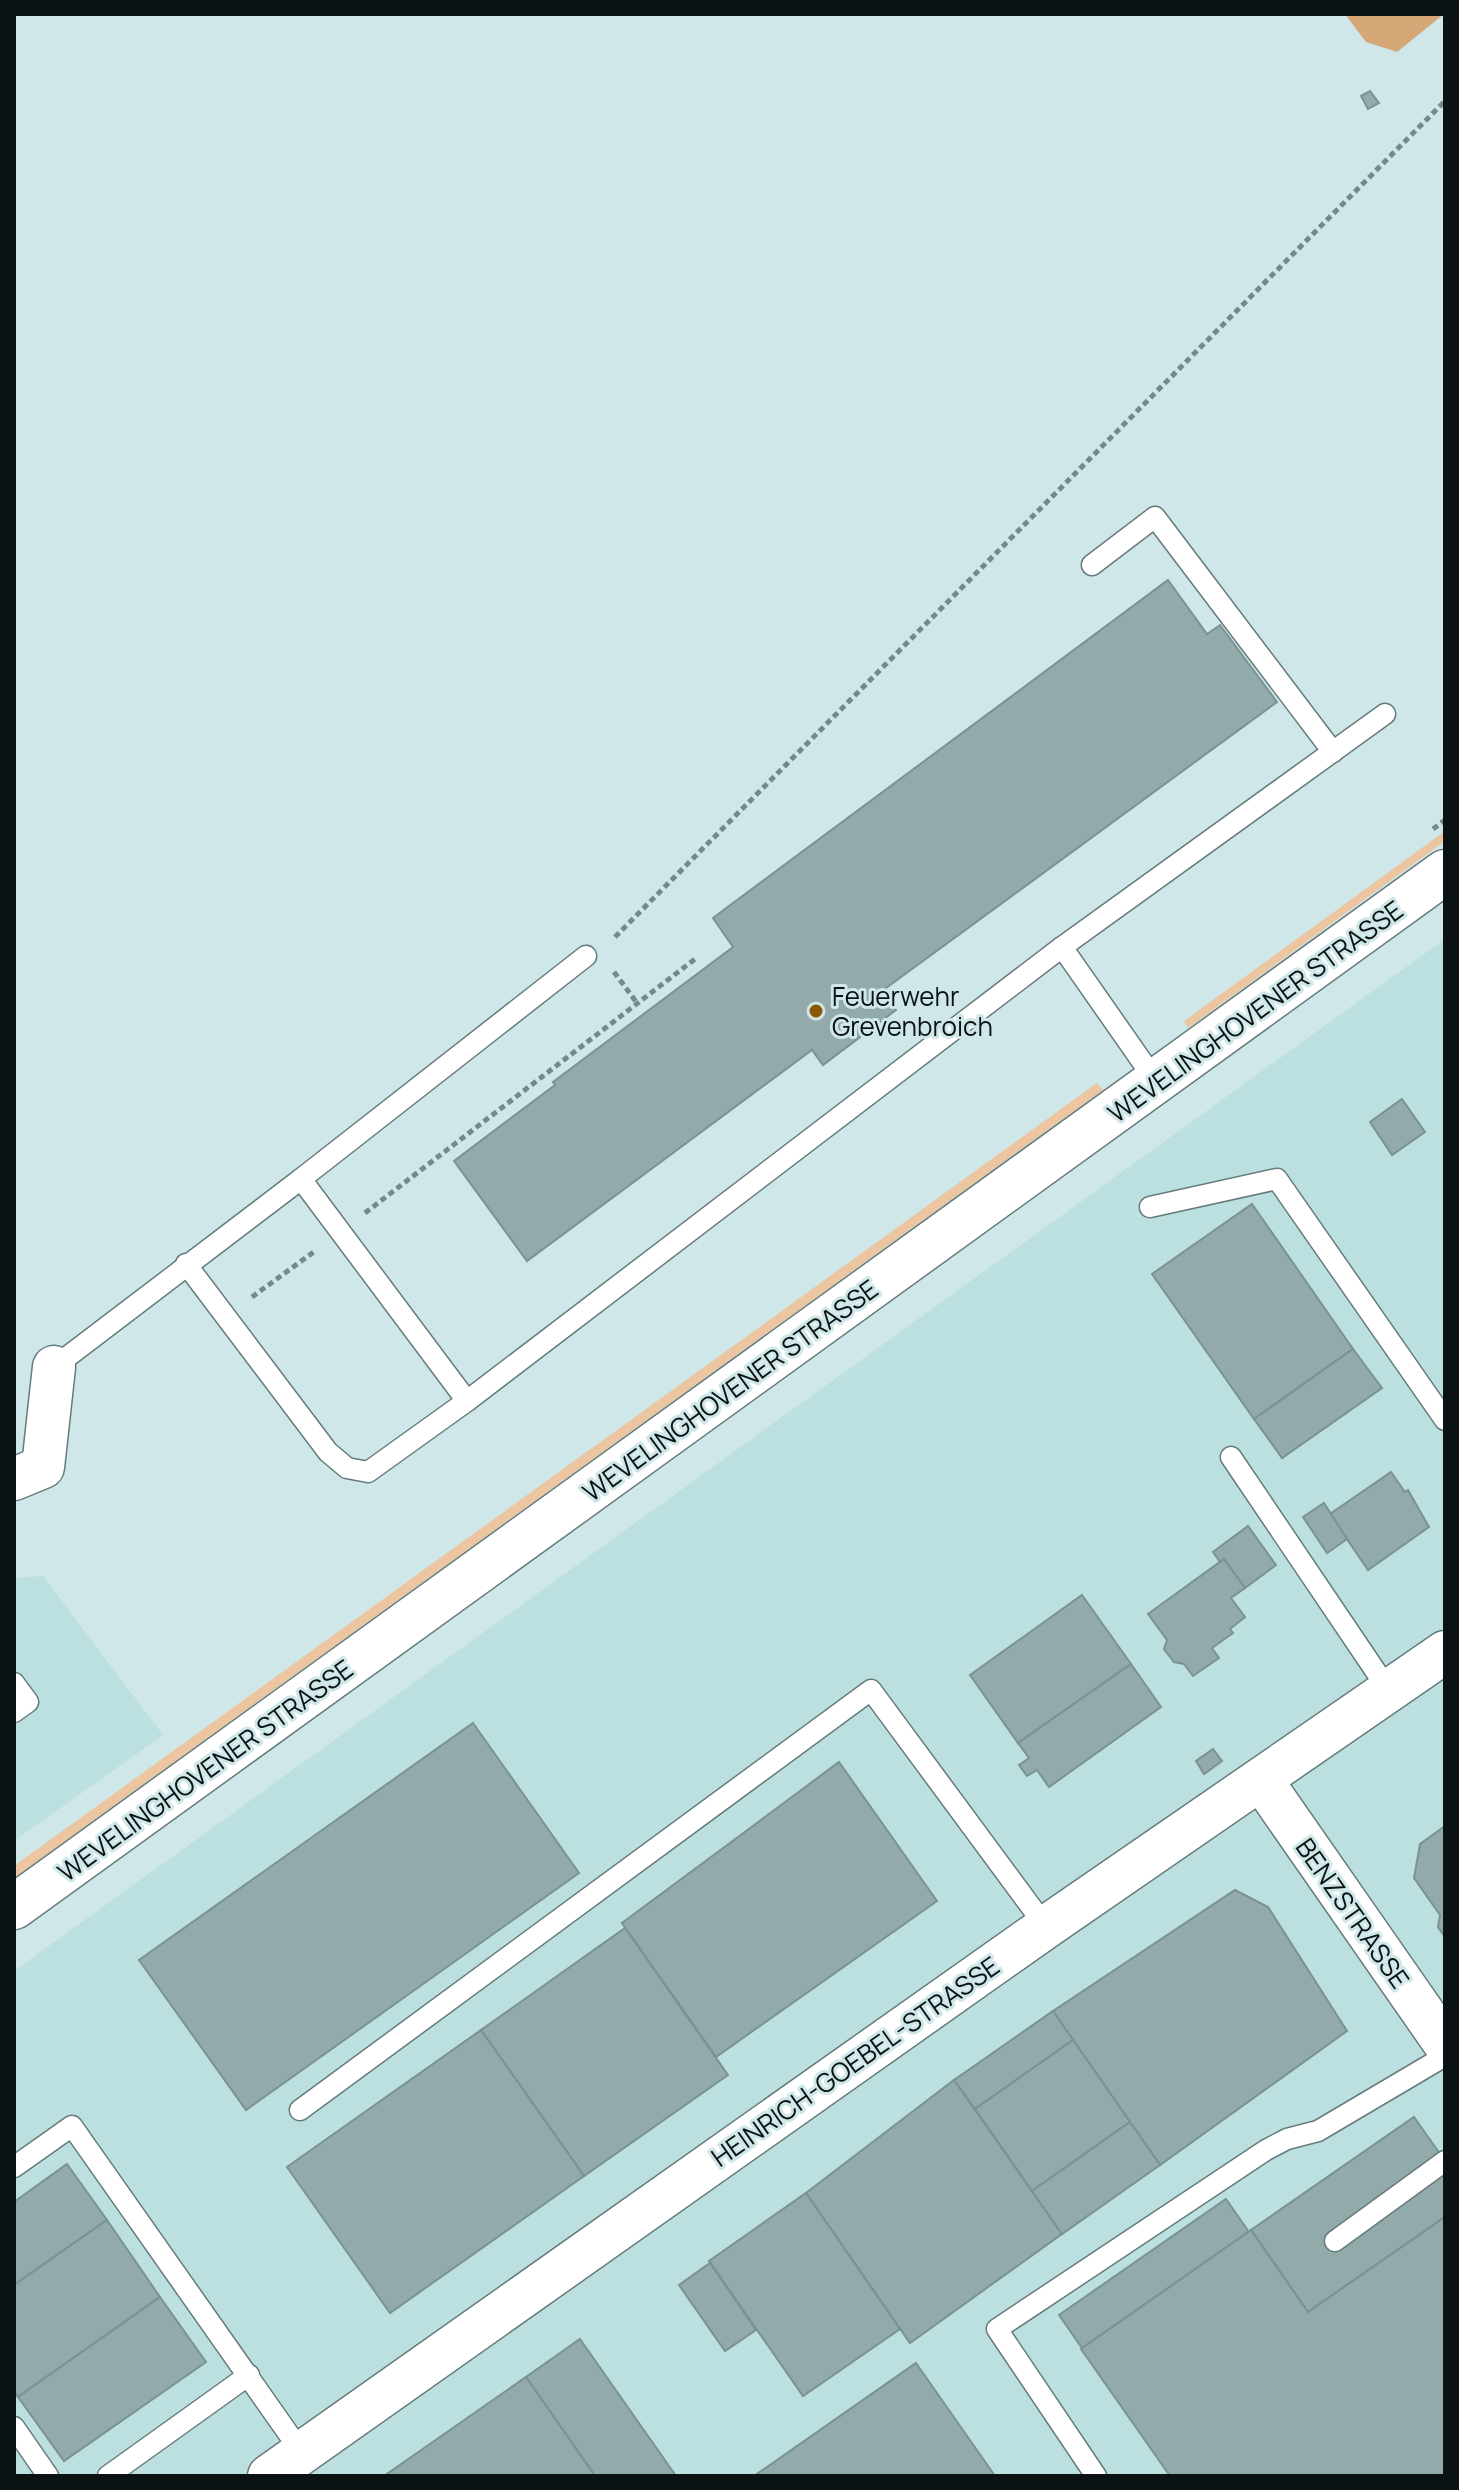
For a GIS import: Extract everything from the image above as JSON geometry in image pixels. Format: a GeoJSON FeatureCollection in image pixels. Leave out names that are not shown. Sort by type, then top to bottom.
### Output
{"type":"FeatureCollection","features":[{"type":"Feature","properties":{"kind":"street","name":"WEVELINGHOVENER STRASSE"},"geometry":{"type":"LineString","coordinates":[[14,1907],[1445,872]]}},
{"type":"Feature","properties":{"kind":"street"},"geometry":{"type":"LineString","coordinates":[[14,1479],[43,1467],[54,1367]]}},
{"type":"Feature","properties":{"kind":"street","name":"HEINRICH-GOEBEL-STRASSE"},"geometry":{"type":"LineString","coordinates":[[286,2464],[1046,1927],[1445,1652]]}},
{"type":"Feature","properties":{"kind":"street","name":"BENZSTRASSE"},"geometry":{"type":"LineString","coordinates":[[1262,1781],[1445,2044]]}},
{"type":"Feature","properties":{"kind":"lane"},"geometry":{"type":"LineString","coordinates":[[1092,565],[1155,517],[1333,752]]}},
{"type":"Feature","properties":{"kind":"lane"},"geometry":{"type":"LineString","coordinates":[[186,1264],[328,1452],[347,1468],[368,1472],[467,1401],[1062,947],[1385,714]]}},
{"type":"Feature","properties":{"kind":"lane"},"geometry":{"type":"LineString","coordinates":[[1062,947],[1157,1083]]}},
{"type":"Feature","properties":{"kind":"lane"},"geometry":{"type":"LineString","coordinates":[[54,1367],[586,956]]}},
{"type":"Feature","properties":{"kind":"lane"},"geometry":{"type":"LineString","coordinates":[[301,1179],[467,1401]]}},
{"type":"Feature","properties":{"kind":"lane"},"geometry":{"type":"LineString","coordinates":[[1150,1207],[1277,1179],[1445,1420]]}},
{"type":"Feature","properties":{"kind":"lane"},"geometry":{"type":"LineString","coordinates":[[1231,1457],[1389,1691]]}},
{"type":"Feature","properties":{"kind":"lane"},"geometry":{"type":"LineString","coordinates":[[14,1683],[28,1702],[14,1712]]}},
{"type":"Feature","properties":{"kind":"lane"},"geometry":{"type":"LineString","coordinates":[[300,2110],[871,1690],[1046,1927]]}},
{"type":"Feature","properties":{"kind":"lane"},"geometry":{"type":"LineString","coordinates":[[1096,2476],[997,2329],[1266,2150],[1331,2124],[1445,2056]]}},
{"type":"Feature","properties":{"kind":"lane"},"geometry":{"type":"LineString","coordinates":[[14,2167],[72,2126],[249,2375],[286,2464]]}},
{"type":"Feature","properties":{"kind":"lane"},"geometry":{"type":"LineString","coordinates":[[1335,2241],[1445,2161]]}},
{"type":"Feature","properties":{"kind":"lane"},"geometry":{"type":"LineString","coordinates":[[108,2476],[249,2375]]}},
{"type":"Feature","properties":{"kind":"lane"},"geometry":{"type":"LineString","coordinates":[[14,2427],[48,2476]]}},
{"type":"Feature","properties":{"kind":"path"},"geometry":{"type":"LineString","coordinates":[[615,937],[1445,101]]}},
{"type":"Feature","properties":{"kind":"path"},"geometry":{"type":"LineString","coordinates":[[226,1316],[695,959]]}},
{"type":"Feature","properties":{"kind":"shaded area"},"geometry":{"type":"Polygon","coordinates":[[[1345,14],[1444,14],[1397,52],[1366,42],[1345,14]]]}},
{"type":"Feature","properties":{"kind":"shaded area"},"geometry":{"type":"Polygon","coordinates":[[[1445,831],[1445,841],[1188,1028],[1184,1021],[1445,831]]]}},
{"type":"Feature","properties":{"kind":"shaded area"},"geometry":{"type":"Polygon","coordinates":[[[1445,939],[1445,2476],[14,2476],[14,1971],[1445,939]]]}},
{"type":"Feature","properties":{"kind":"shaded area"},"geometry":{"type":"Polygon","coordinates":[[[1097,1083],[1103,1090],[14,1878],[14,1866],[1097,1083]]]}},
{"type":"Feature","properties":{"kind":"shaded area"},"geometry":{"type":"Polygon","coordinates":[[[43,1576],[163,1735],[14,1841],[14,1578],[43,1576]]]}},
{"type":"Feature","properties":{"kind":"building"},"geometry":{"type":"Polygon","coordinates":[[[1370,91],[1379,103],[1368,109],[1361,96],[1370,91]]]}},
{"type":"Feature","properties":{"kind":"building"},"geometry":{"type":"Polygon","coordinates":[[[1168,580],[1207,634],[1220,625],[1277,702],[882,991],[896,1010],[823,1065],[812,1050],[527,1261],[454,1161],[555,1085],[553,1082],[733,947],[713,918],[1168,580]]]}},
{"type":"Feature","properties":{"kind":"building"},"geometry":{"type":"Polygon","coordinates":[[[1402,1099],[1425,1132],[1392,1155],[1370,1122],[1402,1099]]]}},
{"type":"Feature","properties":{"kind":"building"},"geometry":{"type":"Polygon","coordinates":[[[1252,1204],[1353,1349],[1254,1419],[1152,1274],[1252,1204]]]}},
{"type":"Feature","properties":{"kind":"building"},"geometry":{"type":"Polygon","coordinates":[[[1353,1349],[1382,1388],[1282,1458],[1254,1419],[1353,1349]]]}},
{"type":"Feature","properties":{"kind":"building"},"geometry":{"type":"Polygon","coordinates":[[[1391,1472],[1405,1492],[1408,1490],[1429,1527],[1368,1570],[1330,1514],[1391,1472]]]}},
{"type":"Feature","properties":{"kind":"building"},"geometry":{"type":"Polygon","coordinates":[[[1324,1503],[1347,1539],[1327,1553],[1303,1517],[1324,1503]]]}},
{"type":"Feature","properties":{"kind":"building"},"geometry":{"type":"Polygon","coordinates":[[[1248,1526],[1276,1565],[1245,1588],[1224,1559],[1220,1562],[1213,1552],[1248,1526]]]}},
{"type":"Feature","properties":{"kind":"building"},"geometry":{"type":"Polygon","coordinates":[[[1224,1559],[1245,1588],[1231,1598],[1245,1617],[1230,1629],[1233,1633],[1212,1648],[1219,1658],[1193,1676],[1184,1664],[1174,1662],[1164,1649],[1167,1640],[1148,1614],[1224,1559]]]}},
{"type":"Feature","properties":{"kind":"building"},"geometry":{"type":"Polygon","coordinates":[[[1082,1595],[1131,1664],[1018,1743],[970,1675],[1082,1595]]]}},
{"type":"Feature","properties":{"kind":"building"},"geometry":{"type":"Polygon","coordinates":[[[1131,1664],[1161,1707],[1049,1787],[1037,1770],[1027,1776],[1019,1765],[1029,1758],[1018,1743],[1131,1664]]]}},
{"type":"Feature","properties":{"kind":"building"},"geometry":{"type":"Polygon","coordinates":[[[473,1723],[579,1873],[246,2110],[139,1960],[473,1723]]]}},
{"type":"Feature","properties":{"kind":"building"},"geometry":{"type":"Polygon","coordinates":[[[1213,1749],[1222,1761],[1204,1774],[1196,1761],[1213,1749]]]}},
{"type":"Feature","properties":{"kind":"building"},"geometry":{"type":"Polygon","coordinates":[[[839,1762],[937,1901],[716,2057],[622,1923],[839,1762]]]}},
{"type":"Feature","properties":{"kind":"building"},"geometry":{"type":"Polygon","coordinates":[[[1445,1826],[1445,1937],[1438,1927],[1440,1915],[1414,1878],[1420,1844],[1445,1826]]]}},
{"type":"Feature","properties":{"kind":"building"},"geometry":{"type":"Polygon","coordinates":[[[1235,1890],[1268,1907],[1347,2031],[1160,2165],[1053,2011],[1235,1890]]]}},
{"type":"Feature","properties":{"kind":"building"},"geometry":{"type":"Polygon","coordinates":[[[625,1928],[728,2075],[584,2176],[481,2030],[625,1928]]]}},
{"type":"Feature","properties":{"kind":"building"},"geometry":{"type":"Polygon","coordinates":[[[1053,2011],[1073,2040],[975,2109],[954,2080],[1053,2011]]]}},
{"type":"Feature","properties":{"kind":"building"},"geometry":{"type":"Polygon","coordinates":[[[481,2030],[584,2176],[390,2313],[287,2167],[481,2030]]]}},
{"type":"Feature","properties":{"kind":"building"},"geometry":{"type":"Polygon","coordinates":[[[1073,2040],[1130,2122],[1032,2191],[975,2109],[1073,2040]]]}},
{"type":"Feature","properties":{"kind":"building"},"geometry":{"type":"Polygon","coordinates":[[[954,2080],[1062,2234],[910,2343],[806,2193],[954,2080]]]}},
{"type":"Feature","properties":{"kind":"building"},"geometry":{"type":"Polygon","coordinates":[[[1414,2117],[1445,2161],[1445,2217],[1308,2312],[1251,2230],[1414,2117]]]}},
{"type":"Feature","properties":{"kind":"building"},"geometry":{"type":"Polygon","coordinates":[[[1130,2122],[1160,2165],[1062,2234],[1032,2191],[1130,2122]]]}},
{"type":"Feature","properties":{"kind":"building"},"geometry":{"type":"Polygon","coordinates":[[[67,2164],[107,2220],[14,2285],[14,2202],[67,2164]]]}},
{"type":"Feature","properties":{"kind":"building"},"geometry":{"type":"Polygon","coordinates":[[[806,2193],[900,2329],[803,2396],[709,2261],[806,2193]]]}},
{"type":"Feature","properties":{"kind":"building"},"geometry":{"type":"Polygon","coordinates":[[[1226,2199],[1249,2232],[1082,2348],[1059,2315],[1226,2199]]]}},
{"type":"Feature","properties":{"kind":"building"},"geometry":{"type":"Polygon","coordinates":[[[1445,2217],[1445,2476],[1170,2476],[1081,2349],[1251,2230],[1308,2312],[1445,2217]]]}},
{"type":"Feature","properties":{"kind":"building"},"geometry":{"type":"Polygon","coordinates":[[[107,2220],[160,2297],[18,2397],[14,2391],[14,2285],[107,2220]]]}},
{"type":"Feature","properties":{"kind":"building"},"geometry":{"type":"Polygon","coordinates":[[[710,2263],[756,2330],[725,2351],[679,2285],[710,2263]]]}},
{"type":"Feature","properties":{"kind":"building"},"geometry":{"type":"Polygon","coordinates":[[[160,2297],[206,2362],[64,2461],[18,2397],[160,2297]]]}},
{"type":"Feature","properties":{"kind":"building"},"geometry":{"type":"Polygon","coordinates":[[[580,2339],[676,2476],[595,2476],[526,2377],[580,2339]]]}},
{"type":"Feature","properties":{"kind":"building"},"geometry":{"type":"Polygon","coordinates":[[[916,2363],[995,2476],[754,2476],[916,2363]]]}},
{"type":"Feature","properties":{"kind":"building"},"geometry":{"type":"Polygon","coordinates":[[[526,2377],[595,2476],[384,2476],[526,2377]]]}},
{"type":"Feature","properties":{"kind":"place","name":"Feuerwehr Grevenbroich"},"geometry":{"type":"Point","coordinates":[816,1011]}}]}
